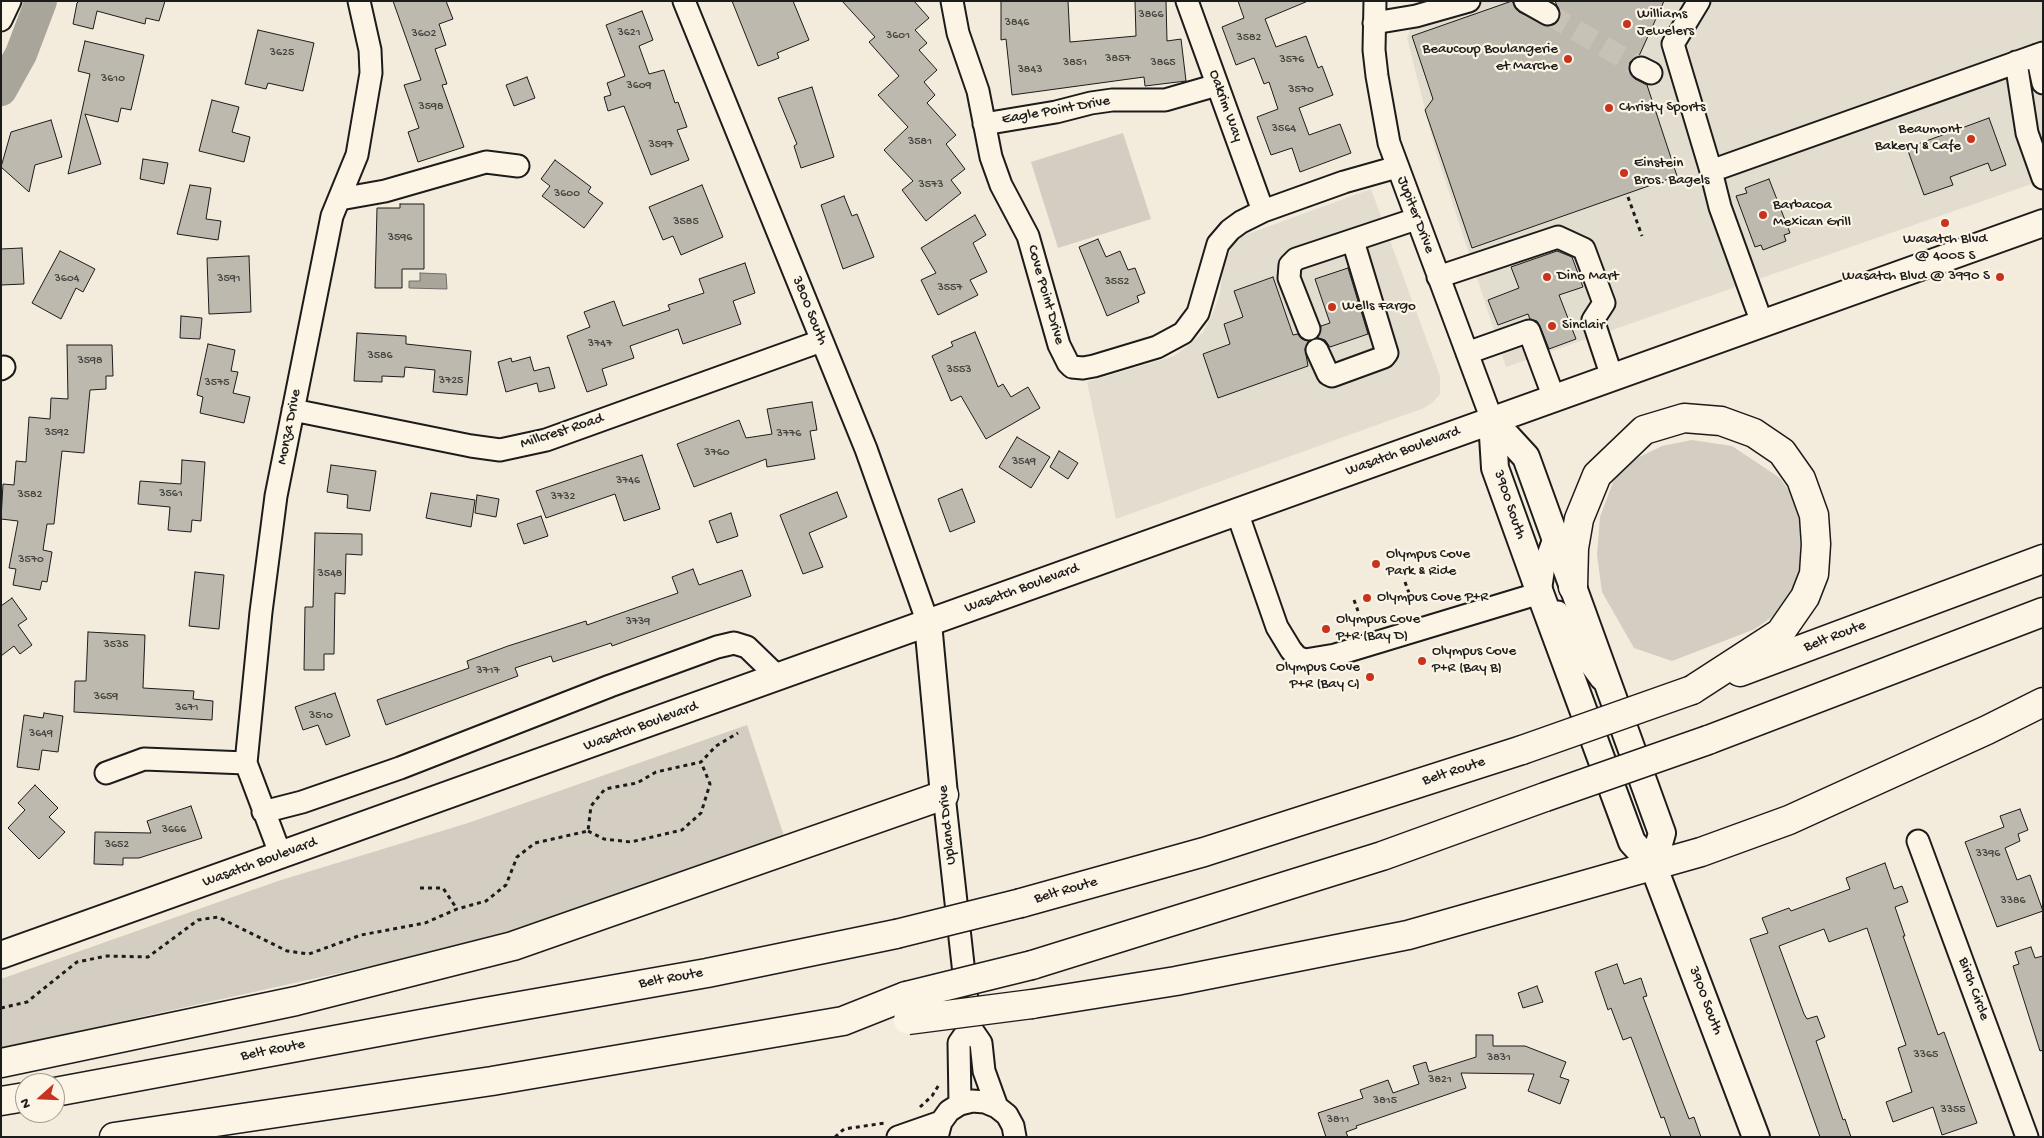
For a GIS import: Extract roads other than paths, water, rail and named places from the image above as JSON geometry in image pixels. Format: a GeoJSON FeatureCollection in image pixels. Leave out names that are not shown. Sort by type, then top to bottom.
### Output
{"type":"FeatureCollection","features":[{"type":"Feature","properties":{"kind":"highway"},"geometry":{"type":"LineString","coordinates":[[1573,587],[1574,548],[1579,519],[1596,475],[1644,430],[1684,418],[1721,421],[1754,433],[1782,452],[1801,479],[1814,515],[1816,544],[1814,574],[1805,597],[1780,633],[1692,690]]}},
{"type":"Feature","properties":{"kind":"highway","name":"Belt Route"},"geometry":{"type":"LineString","coordinates":[[65,1090],[461,1016],[707,973],[896,934],[1021,904],[1204,852],[1522,750],[1692,690],[2043,559]]}},
{"type":"Feature","properties":{"kind":"highway"},"geometry":{"type":"LineString","coordinates":[[114,1137],[492,1081],[844,1021],[907,1008],[1032,965],[1372,859],[1708,740],[2043,612]]}},
{"type":"Feature","properties":{"kind":"highway"},"geometry":{"type":"LineString","coordinates":[[907,1008],[1032,1004],[1176,981],[1408,935],[1714,848],[1788,820],[1987,730],[2043,702]]}},
{"type":"Feature","properties":{"kind":"highway"},"geometry":{"type":"LineString","coordinates":[[1,1063],[296,1001],[513,946],[944,796]]}},
{"type":"Feature","properties":{"kind":"highway"},"geometry":{"type":"LineString","coordinates":[[1,1101],[15,1099]]}},
{"type":"Feature","properties":{"kind":"main road","name":"Wasatch Boulevard"},"geometry":{"type":"LineString","coordinates":[[1,956],[2043,223]]}},
{"type":"Feature","properties":{"kind":"main road","name":"3900 South"},"geometry":{"type":"LineString","coordinates":[[1492,420],[1526,457],[1612,693],[1662,833],[1653,866]]}},
{"type":"Feature","properties":{"kind":"main road","name":"3900 South"},"geometry":{"type":"LineString","coordinates":[[1492,420],[1495,468],[1540,593],[1632,842],[1653,866],[1756,1137]]}},
{"type":"Feature","properties":{"kind":"main road","name":"Upland Drive"},"geometry":{"type":"LineString","coordinates":[[928,623],[944,796]]}},
{"type":"Feature","properties":{"kind":"street"},"geometry":{"type":"LineString","coordinates":[[1,20],[10,1]]}},
{"type":"Feature","properties":{"kind":"street","name":"Monza Drive"},"geometry":{"type":"LineString","coordinates":[[281,856],[246,763],[261,612],[276,496],[332,216],[357,155],[371,73],[370,50],[359,1]]}},
{"type":"Feature","properties":{"kind":"street","name":"3800 South"},"geometry":{"type":"LineString","coordinates":[[684,1],[866,449],[928,623]]}},
{"type":"Feature","properties":{"kind":"street","name":"Cove Point Drive"},"geometry":{"type":"LineString","coordinates":[[952,1],[958,33],[978,91],[991,157],[1001,185],[1028,236],[1036,258],[1059,345],[1068,364],[1077,368],[1094,366],[1157,347],[1183,333],[1198,313],[1218,244],[1230,230],[1263,211],[1344,182],[1397,167]]}},
{"type":"Feature","properties":{"kind":"street","name":"Oakrim Way"},"geometry":{"type":"LineString","coordinates":[[1187,1],[1263,211]]}},
{"type":"Feature","properties":{"kind":"street","name":"Jupiter Drive"},"geometry":{"type":"LineString","coordinates":[[1375,1],[1374,23],[1380,99],[1389,143],[1492,420]]}},
{"type":"Feature","properties":{"kind":"street"},"geometry":{"type":"LineString","coordinates":[[1374,23],[1416,16],[1469,1]]}},
{"type":"Feature","properties":{"kind":"street"},"geometry":{"type":"LineString","coordinates":[[1525,1],[1548,14]]}},
{"type":"Feature","properties":{"kind":"street"},"geometry":{"type":"LineString","coordinates":[[1699,1],[1673,44],[1720,207],[1762,323]]}},
{"type":"Feature","properties":{"kind":"street"},"geometry":{"type":"LineString","coordinates":[[1711,171],[2040,54],[2043,83]]}},
{"type":"Feature","properties":{"kind":"street"},"geometry":{"type":"LineString","coordinates":[[2016,62],[2027,133],[2043,178]]}},
{"type":"Feature","properties":{"kind":"street","name":"Eagle Point Drive"},"geometry":{"type":"LineString","coordinates":[[984,124],[1098,102],[1165,100],[1217,85]]}},
{"type":"Feature","properties":{"kind":"street"},"geometry":{"type":"LineString","coordinates":[[340,199],[385,191],[486,162],[518,166]]}},
{"type":"Feature","properties":{"kind":"street"},"geometry":{"type":"LineString","coordinates":[[1309,329],[1289,278],[1290,265],[1296,259],[1416,219]]}},
{"type":"Feature","properties":{"kind":"street"},"geometry":{"type":"LineString","coordinates":[[1438,277],[1558,237],[1584,249],[1604,303],[1592,320],[1612,377]]}},
{"type":"Feature","properties":{"kind":"street"},"geometry":{"type":"LineString","coordinates":[[1317,350],[1328,374],[1340,374],[1384,357],[1387,353],[1353,241]]}},
{"type":"Feature","properties":{"kind":"street"},"geometry":{"type":"LineString","coordinates":[[1467,353],[1529,331],[1554,398]]}},
{"type":"Feature","properties":{"kind":"street","name":"Millcrest Road"},"geometry":{"type":"LineString","coordinates":[[293,410],[471,446],[500,450],[546,440],[821,341]]}},
{"type":"Feature","properties":{"kind":"street"},"geometry":{"type":"LineString","coordinates":[[1237,512],[1278,627],[1291,650],[1305,660],[1353,650],[1540,593]]}},
{"type":"Feature","properties":{"kind":"street"},"geometry":{"type":"LineString","coordinates":[[1540,593],[1544,566],[1554,536]]}},
{"type":"Feature","properties":{"kind":"street"},"geometry":{"type":"LineString","coordinates":[[1540,593],[1559,613],[1566,631],[1612,693]]}},
{"type":"Feature","properties":{"kind":"street"},"geometry":{"type":"LineString","coordinates":[[263,812],[302,802],[400,768],[610,686],[717,647],[734,643],[747,647],[778,677]]}},
{"type":"Feature","properties":{"kind":"street"},"geometry":{"type":"LineString","coordinates":[[106,773],[144,759],[246,763]]}},
{"type":"Feature","properties":{"kind":"street","name":"Upland Drive"},"geometry":{"type":"LineString","coordinates":[[944,796],[970,1027],[980,1043],[984,1071],[997,1107]]}},
{"type":"Feature","properties":{"kind":"street","name":"Birch Circle"},"geometry":{"type":"LineString","coordinates":[[1918,841],[2027,1137]]}},
{"type":"Feature","properties":{"kind":"street"},"geometry":{"type":"LineString","coordinates":[[960,1104],[959,1042],[970,1027]]}},
{"type":"Feature","properties":{"kind":"street"},"geometry":{"type":"LineString","coordinates":[[893,1130],[939,1129],[949,1111],[960,1104],[972,1101],[985,1102],[997,1107],[1007,1115],[1013,1126],[1015,1137]]}},
{"type":"Feature","properties":{"kind":"waterway"},"geometry":{"type":"LineString","coordinates":[[1,90],[21,54],[41,1]]}},
{"type":"Feature","properties":{"kind":"tunnel"},"geometry":{"type":"LineString","coordinates":[[1548,14],[1641,68]]}},
{"type":"Feature","properties":{"kind":"place","name":"Williams Jewelers"},"geometry":{"type":"Point","coordinates":[1627,24]}},
{"type":"Feature","properties":{"kind":"place","name":"Beaucoup Boulangerie et Marche"},"geometry":{"type":"Point","coordinates":[1568,59]}},
{"type":"Feature","properties":{"kind":"place","name":"Christy Sports"},"geometry":{"type":"Point","coordinates":[1609,108]}},
{"type":"Feature","properties":{"kind":"place","name":"Beaumont Bakery & Cafe"},"geometry":{"type":"Point","coordinates":[1971,139]}},
{"type":"Feature","properties":{"kind":"place","name":"Einstein Bros. Bagels"},"geometry":{"type":"Point","coordinates":[1624,173]}},
{"type":"Feature","properties":{"kind":"place","name":"Barbacoa Mexican Grill"},"geometry":{"type":"Point","coordinates":[1763,215]}},
{"type":"Feature","properties":{"kind":"place","name":"Wasatch Blvd @ 4005 S"},"geometry":{"type":"Point","coordinates":[1945,223]}},
{"type":"Feature","properties":{"kind":"place","name":"Dino Mart"},"geometry":{"type":"Point","coordinates":[1547,277]}},
{"type":"Feature","properties":{"kind":"place","name":"Wasatch Blvd @ 3990 S"},"geometry":{"type":"Point","coordinates":[2000,277]}},
{"type":"Feature","properties":{"kind":"place","name":"Wells Fargo"},"geometry":{"type":"Point","coordinates":[1332,307]}},
{"type":"Feature","properties":{"kind":"place","name":"Sinclair"},"geometry":{"type":"Point","coordinates":[1552,326]}},
{"type":"Feature","properties":{"kind":"place","name":"Olympus Cove Park & Ride"},"geometry":{"type":"Point","coordinates":[1376,564]}},
{"type":"Feature","properties":{"kind":"place","name":"Olympus Cove P+R"},"geometry":{"type":"Point","coordinates":[1367,598]}},
{"type":"Feature","properties":{"kind":"place","name":"Olympus Cove P+R (Bay D)"},"geometry":{"type":"Point","coordinates":[1326,629]}},
{"type":"Feature","properties":{"kind":"place","name":"Olympus Cove P+R (Bay B)"},"geometry":{"type":"Point","coordinates":[1422,661]}},
{"type":"Feature","properties":{"kind":"place","name":"Olympus Cove P+R (Bay C)"},"geometry":{"type":"Point","coordinates":[1370,677]}}]}
